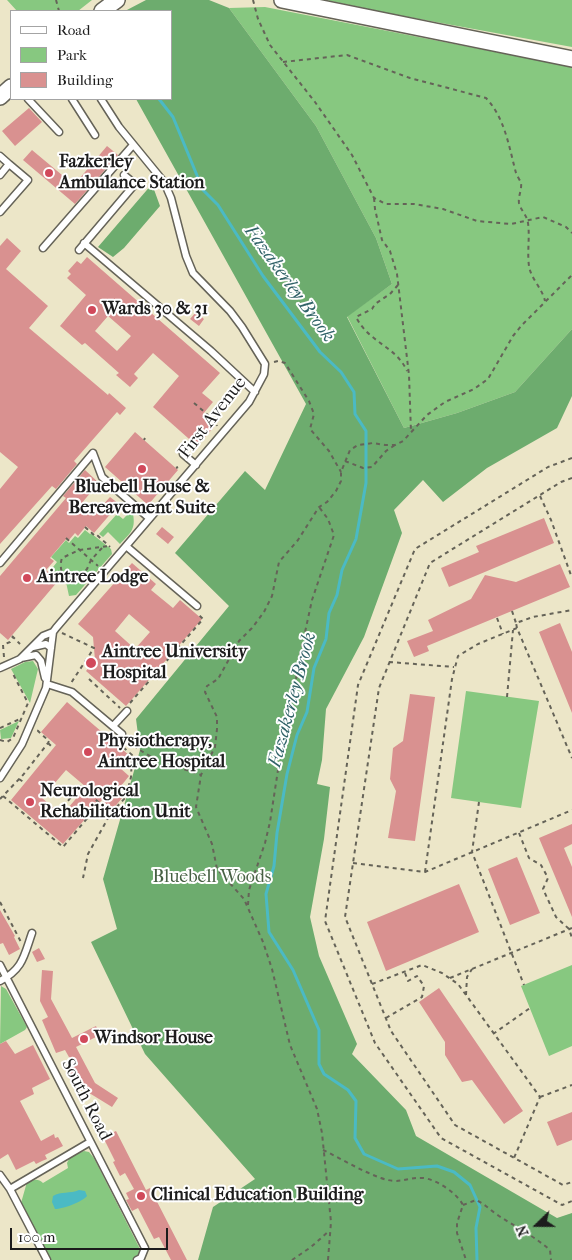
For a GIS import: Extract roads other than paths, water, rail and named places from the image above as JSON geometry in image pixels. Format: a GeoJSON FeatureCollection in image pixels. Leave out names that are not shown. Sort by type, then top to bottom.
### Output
{"type":"FeatureCollection","features":[{"type":"Feature","properties":{"kind":"street"},"geometry":{"type":"LineString","coordinates":[[103,10],[117,0]]}},
{"type":"Feature","properties":{"kind":"street"},"geometry":{"type":"LineString","coordinates":[[282,0],[572,59]]}},
{"type":"Feature","properties":{"kind":"street"},"geometry":{"type":"LineString","coordinates":[[0,97],[10,88]]}},
{"type":"Feature","properties":{"kind":"lane"},"geometry":{"type":"LineString","coordinates":[[29,100],[59,132]]}},
{"type":"Feature","properties":{"kind":"lane"},"geometry":{"type":"LineString","coordinates":[[73,100],[95,135]]}},
{"type":"Feature","properties":{"kind":"lane","name":"First Avenue"},"geometry":{"type":"LineString","coordinates":[[0,668],[20,658],[43,636],[56,632],[149,518],[249,402],[264,374],[265,364],[236,319],[193,273],[186,256],[171,198],[164,182],[119,127],[102,100]]}},
{"type":"Feature","properties":{"kind":"lane"},"geometry":{"type":"LineString","coordinates":[[43,248],[133,145]]}},
{"type":"Feature","properties":{"kind":"lane"},"geometry":{"type":"LineString","coordinates":[[0,156],[28,180],[0,212]]}},
{"type":"Feature","properties":{"kind":"lane"},"geometry":{"type":"LineString","coordinates":[[0,175],[9,164]]}},
{"type":"Feature","properties":{"kind":"lane"},"geometry":{"type":"LineString","coordinates":[[79,250],[135,184],[124,175]]}},
{"type":"Feature","properties":{"kind":"lane"},"geometry":{"type":"LineString","coordinates":[[84,243],[211,351],[255,392]]}},
{"type":"Feature","properties":{"kind":"lane"},"geometry":{"type":"LineString","coordinates":[[0,563],[94,453],[102,477],[149,518]]}},
{"type":"Feature","properties":{"kind":"lane"},"geometry":{"type":"LineString","coordinates":[[183,454],[196,465]]}},
{"type":"Feature","properties":{"kind":"lane"},"geometry":{"type":"LineString","coordinates":[[126,546],[196,609]]}},
{"type":"Feature","properties":{"kind":"lane"},"geometry":{"type":"LineString","coordinates":[[0,778],[22,744],[46,686],[51,648],[56,632]]}},
{"type":"Feature","properties":{"kind":"lane"},"geometry":{"type":"LineString","coordinates":[[31,648],[46,644],[51,648]]}},
{"type":"Feature","properties":{"kind":"lane"},"geometry":{"type":"LineString","coordinates":[[20,658],[36,655],[41,661],[46,686]]}},
{"type":"Feature","properties":{"kind":"lane"},"geometry":{"type":"LineString","coordinates":[[46,686],[72,692],[122,734]]}},
{"type":"Feature","properties":{"kind":"lane"},"geometry":{"type":"LineString","coordinates":[[113,726],[125,711]]}},
{"type":"Feature","properties":{"kind":"lane"},"geometry":{"type":"LineString","coordinates":[[3,979],[22,963],[32,933]]}},
{"type":"Feature","properties":{"kind":"lane","name":"South Road"},"geometry":{"type":"LineString","coordinates":[[0,965],[3,979],[145,1248],[141,1258],[137,1260]]}},
{"type":"Feature","properties":{"kind":"lane"},"geometry":{"type":"LineString","coordinates":[[10,1189],[90,1142]]}},
{"type":"Feature","properties":{"kind":"lane"},"geometry":{"type":"LineString","coordinates":[[0,1175],[10,1189],[47,1260]]}},
{"type":"Feature","properties":{"kind":"water"},"geometry":{"type":"Polygon","coordinates":[[[79,1190],[85,1191],[87,1196],[72,1205],[55,1209],[52,1202],[53,1196],[79,1190]]]}},
{"type":"Feature","properties":{"kind":"waterway","name":"Fazakerley Brook"},"geometry":{"type":"LineString","coordinates":[[160,100],[173,117],[203,190],[218,205],[263,276],[320,352],[341,372],[354,392],[355,414],[366,431],[366,483],[356,539],[342,570],[337,595],[329,613],[326,639],[314,668],[307,712],[297,735],[287,774],[277,833],[274,866],[266,894],[269,932],[293,970],[319,1030],[319,1064],[324,1074],[348,1090],[356,1101],[355,1138],[364,1154],[398,1169],[437,1166],[454,1172],[470,1185],[480,1207],[476,1228],[477,1260]]}},
{"type":"Feature","properties":{"kind":"place","name":"Fazkerley Ambulance Station"},"geometry":{"type":"Point","coordinates":[49,173]}},
{"type":"Feature","properties":{"kind":"place","name":"Wards 30 & 31"},"geometry":{"type":"Point","coordinates":[92,310]}},
{"type":"Feature","properties":{"kind":"place","name":"Bluebell House & Bereavement Suite"},"geometry":{"type":"Point","coordinates":[142,469]}},
{"type":"Feature","properties":{"kind":"place","name":"Aintree Lodge"},"geometry":{"type":"Point","coordinates":[27,578]}},
{"type":"Feature","properties":{"kind":"place","name":"Aintree University Hospital"},"geometry":{"type":"Point","coordinates":[91,663]}},
{"type":"Feature","properties":{"kind":"place","name":"Physiotherapy, Aintree Hospital"},"geometry":{"type":"Point","coordinates":[88,752]}},
{"type":"Feature","properties":{"kind":"place","name":"Neurological Rehabilitation Unit"},"geometry":{"type":"Point","coordinates":[30,802]}},
{"type":"Feature","properties":{"kind":"place","name":"Windsor House"},"geometry":{"type":"Point","coordinates":[84,1039]}},
{"type":"Feature","properties":{"kind":"place","name":"Clinical Education Building"},"geometry":{"type":"Point","coordinates":[141,1196]}},
{"type":"Feature","properties":{"kind":"park label","name":"Bluebell Woods"},"geometry":{"type":"Point","coordinates":[212,878]}}]}
